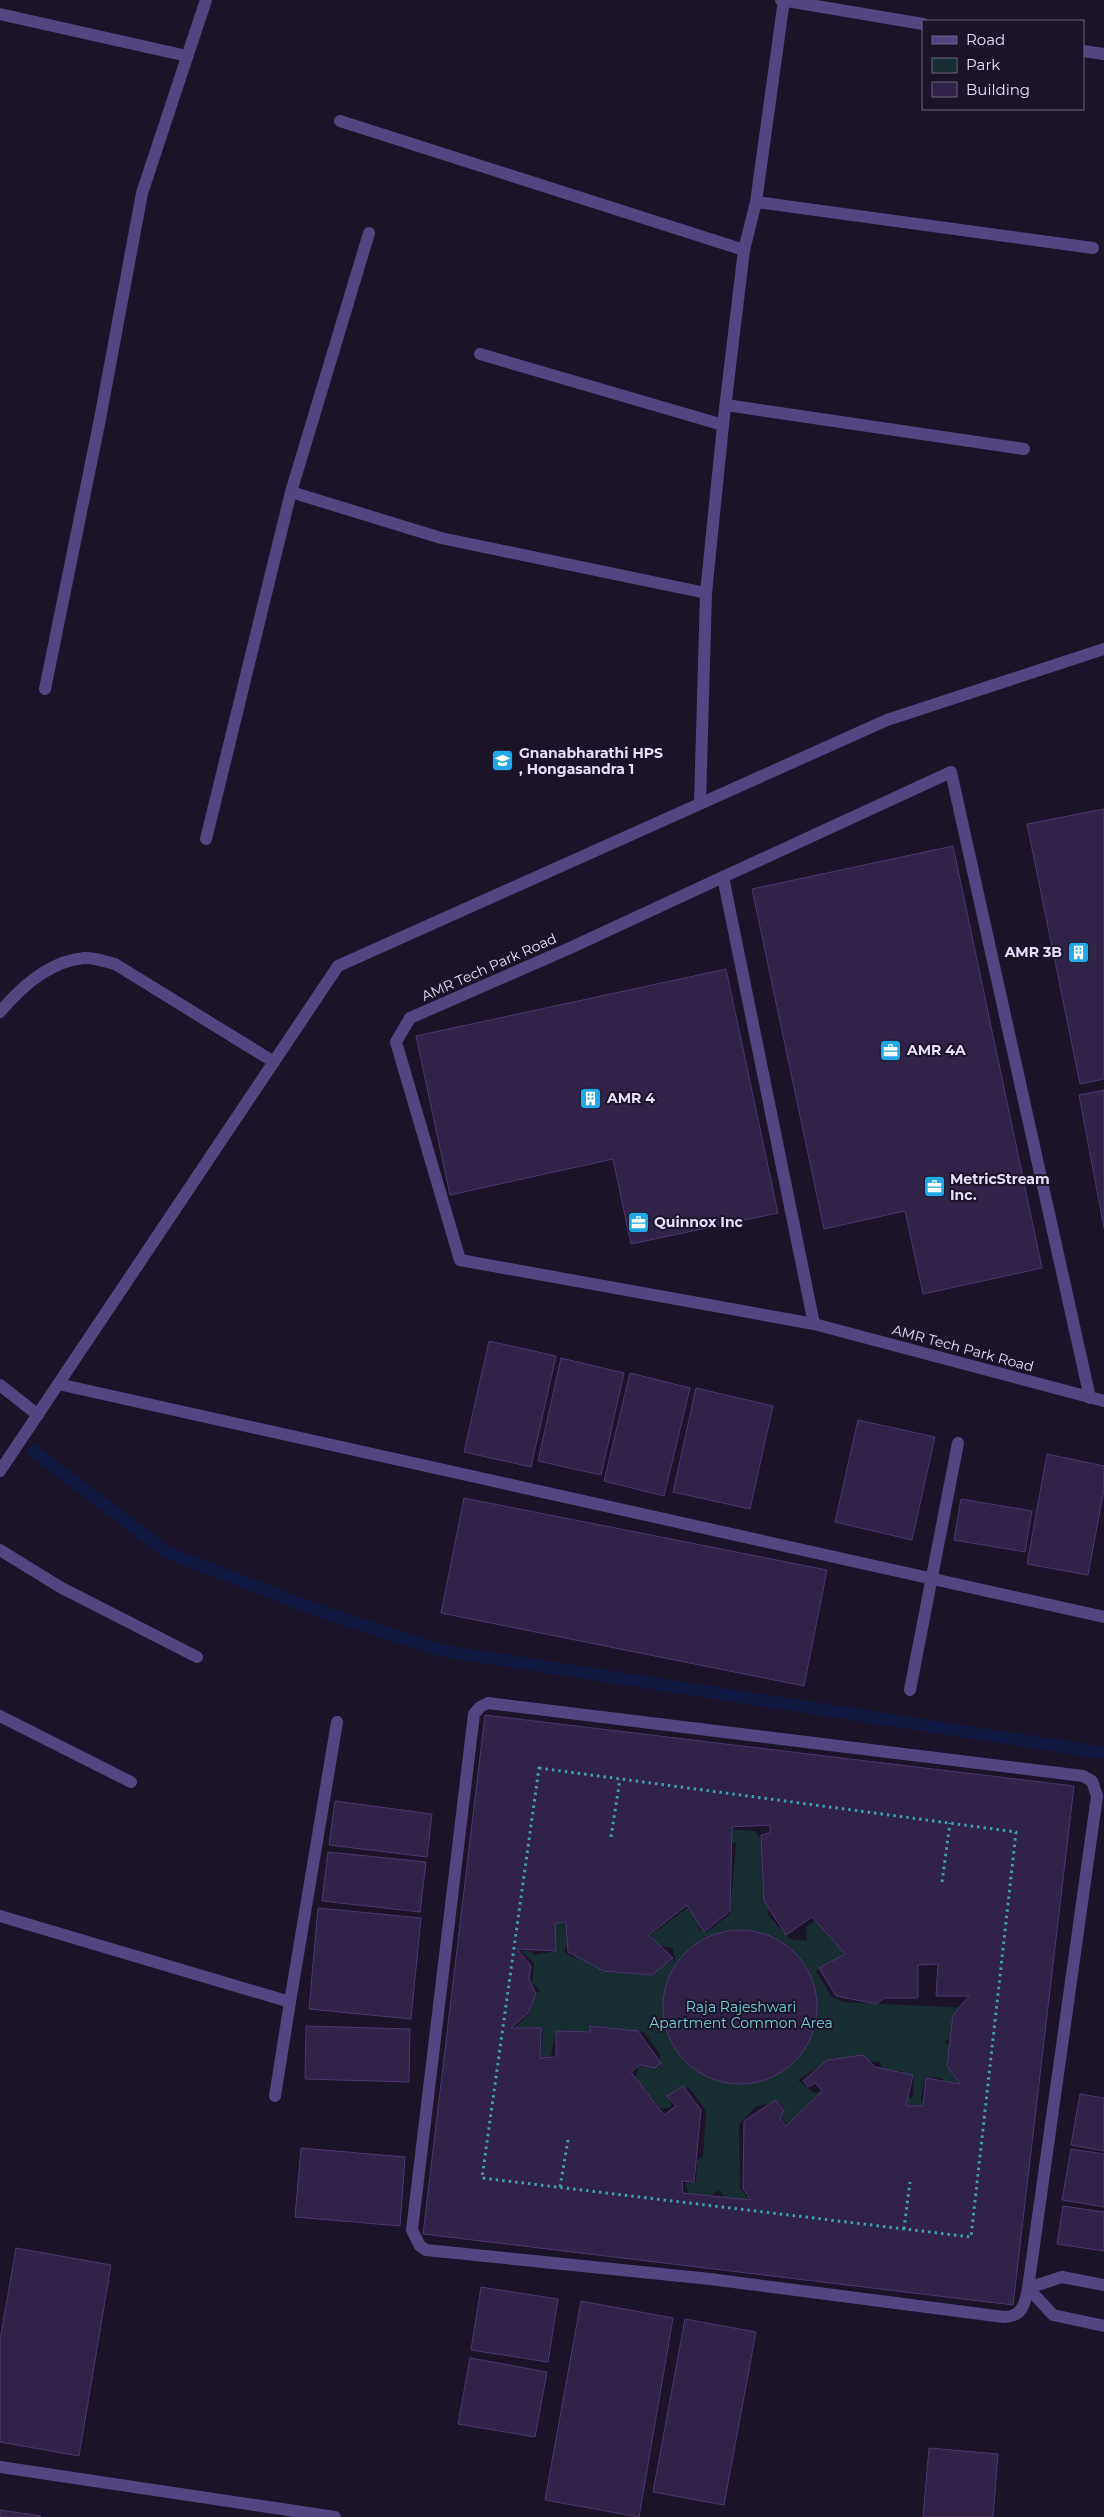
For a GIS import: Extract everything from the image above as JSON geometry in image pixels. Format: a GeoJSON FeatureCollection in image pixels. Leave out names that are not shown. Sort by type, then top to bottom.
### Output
{"type":"FeatureCollection","features":[{"type":"Feature","properties":{"kind":"street"},"geometry":{"type":"LineString","coordinates":[[45,689],[98,428],[142,193],[206,0]]}},
{"type":"Feature","properties":{"kind":"street"},"geometry":{"type":"LineString","coordinates":[[700,803],[706,594],[723,425],[744,250],[756,202],[783,0],[922,24]]}},
{"type":"Feature","properties":{"kind":"street"},"geometry":{"type":"LineString","coordinates":[[0,14],[187,56]]}},
{"type":"Feature","properties":{"kind":"street"},"geometry":{"type":"LineString","coordinates":[[1084,51],[1104,54]]}},
{"type":"Feature","properties":{"kind":"street"},"geometry":{"type":"LineString","coordinates":[[340,121],[744,250]]}},
{"type":"Feature","properties":{"kind":"street"},"geometry":{"type":"LineString","coordinates":[[756,202],[1093,248]]}},
{"type":"Feature","properties":{"kind":"street"},"geometry":{"type":"LineString","coordinates":[[206,839],[291,492],[370,233]]}},
{"type":"Feature","properties":{"kind":"street"},"geometry":{"type":"LineString","coordinates":[[480,354],[723,425]]}},
{"type":"Feature","properties":{"kind":"street"},"geometry":{"type":"LineString","coordinates":[[726,405],[1024,449]]}},
{"type":"Feature","properties":{"kind":"street"},"geometry":{"type":"LineString","coordinates":[[291,492],[441,538],[706,594]]}},
{"type":"Feature","properties":{"kind":"street"},"geometry":{"type":"LineString","coordinates":[[0,1471],[338,966],[888,720],[1104,649]]}},
{"type":"Feature","properties":{"kind":"street"},"geometry":{"type":"LineString","coordinates":[[814,1324],[723,877],[951,772],[1090,1398]]}},
{"type":"Feature","properties":{"kind":"street","name":"AMR Tech Park Road"},"geometry":{"type":"LineString","coordinates":[[723,877],[570,948],[410,1018],[396,1042],[460,1260],[814,1324],[1104,1401]]}},
{"type":"Feature","properties":{"kind":"street"},"geometry":{"type":"LineString","coordinates":[[0,1012],[17,992],[62,962],[86,958],[115,964],[274,1062]]}},
{"type":"Feature","properties":{"kind":"street"},"geometry":{"type":"LineString","coordinates":[[58,1384],[1104,1617]]}},
{"type":"Feature","properties":{"kind":"street"},"geometry":{"type":"LineString","coordinates":[[0,1385],[38,1415]]}},
{"type":"Feature","properties":{"kind":"street"},"geometry":{"type":"LineString","coordinates":[[910,1690],[958,1443]]}},
{"type":"Feature","properties":{"kind":"street"},"geometry":{"type":"LineString","coordinates":[[0,1550],[60,1587],[197,1657]]}},
{"type":"Feature","properties":{"kind":"street"},"geometry":{"type":"LineString","coordinates":[[488,1703],[500,1703],[1083,1776],[1092,1781],[1097,1796],[1028,2288],[1021,2311],[1013,2317],[1004,2317],[710,2279],[426,2250],[420,2246],[412,2230],[474,1714],[480,1707],[488,1703]]}},
{"type":"Feature","properties":{"kind":"street"},"geometry":{"type":"LineString","coordinates":[[0,1716],[131,1782]]}},
{"type":"Feature","properties":{"kind":"street"},"geometry":{"type":"LineString","coordinates":[[275,2096],[337,1722]]}},
{"type":"Feature","properties":{"kind":"street"},"geometry":{"type":"LineString","coordinates":[[0,1916],[290,2002]]}},
{"type":"Feature","properties":{"kind":"street"},"geometry":{"type":"LineString","coordinates":[[1028,2288],[1062,2277],[1104,2285]]}},
{"type":"Feature","properties":{"kind":"street"},"geometry":{"type":"LineString","coordinates":[[1028,2288],[1053,2315],[1104,2326]]}},
{"type":"Feature","properties":{"kind":"street"},"geometry":{"type":"LineString","coordinates":[[0,2467],[335,2517]]}},
{"type":"Feature","properties":{"kind":"path"},"geometry":{"type":"LineString","coordinates":[[539,1768],[620,1779],[1016,1832],[971,2237],[482,2178],[539,1768]]}},
{"type":"Feature","properties":{"kind":"path"},"geometry":{"type":"LineString","coordinates":[[611,1837],[620,1779]]}},
{"type":"Feature","properties":{"kind":"path"},"geometry":{"type":"LineString","coordinates":[[942,1882],[950,1823]]}},
{"type":"Feature","properties":{"kind":"path"},"geometry":{"type":"LineString","coordinates":[[560,2187],[568,2140]]}},
{"type":"Feature","properties":{"kind":"path"},"geometry":{"type":"LineString","coordinates":[[904,2229],[910,2182]]}},
{"type":"Feature","properties":{"kind":"green space","name":"Raja Rajeshwari Apartment Common Area"},"geometry":{"type":"Polygon","coordinates":[[[729,1829],[755,1831],[763,1843],[779,1850],[768,1915],[790,1939],[807,1941],[806,1927],[816,1920],[847,1952],[845,1965],[824,1966],[816,1971],[831,1996],[843,2002],[968,2008],[955,2035],[944,2042],[955,2047],[964,2083],[947,2083],[941,2078],[925,2077],[921,2100],[927,2107],[907,2107],[907,2098],[913,2097],[914,2078],[901,2071],[882,2069],[880,2062],[832,2058],[798,2080],[814,2093],[827,2090],[793,2130],[781,2118],[784,2108],[778,2102],[757,2106],[739,2124],[740,2189],[750,2200],[726,2199],[719,2190],[712,2195],[689,2196],[685,2183],[696,2182],[697,2160],[703,2157],[706,2111],[689,2087],[672,2093],[671,2107],[661,2109],[636,2079],[638,2067],[660,2067],[660,2054],[644,2032],[594,2027],[592,2032],[556,2031],[551,2055],[554,2061],[536,2061],[540,2054],[543,2032],[513,2029],[529,2014],[530,1996],[541,1991],[532,1983],[534,1963],[521,1951],[531,1951],[535,1955],[554,1951],[554,1922],[576,1925],[564,1951],[572,1957],[601,1958],[602,1970],[647,1975],[675,1959],[673,1948],[660,1946],[651,1935],[691,1905],[702,1913],[699,1930],[707,1932],[730,1914],[736,1843],[728,1843],[729,1829]]]}},
{"type":"Feature","properties":{"kind":"building","name":"AMR 3B"},"geometry":{"type":"Polygon","coordinates":[[[1104,809],[1104,1079],[1080,1084],[1027,824],[1104,809]]]}},
{"type":"Feature","properties":{"kind":"building","name":"AMR 4A"},"geometry":{"type":"Polygon","coordinates":[[[953,846],[1042,1268],[923,1294],[905,1211],[824,1229],[752,889],[953,846]]]}},
{"type":"Feature","properties":{"kind":"building","name":"AMR 4"},"geometry":{"type":"Polygon","coordinates":[[[726,969],[778,1213],[631,1244],[613,1159],[450,1195],[416,1036],[726,969]]]}},
{"type":"Feature","properties":{"kind":"building"},"geometry":{"type":"Polygon","coordinates":[[[1104,1090],[1104,1228],[1079,1095],[1104,1090]]]}},
{"type":"Feature","properties":{"kind":"building"},"geometry":{"type":"Polygon","coordinates":[[[489,1341],[556,1356],[531,1467],[464,1452],[489,1341]]]}},
{"type":"Feature","properties":{"kind":"building"},"geometry":{"type":"Polygon","coordinates":[[[561,1358],[624,1373],[601,1475],[538,1461],[561,1358]]]}},
{"type":"Feature","properties":{"kind":"building"},"geometry":{"type":"Polygon","coordinates":[[[630,1373],[690,1388],[664,1496],[604,1481],[630,1373]]]}},
{"type":"Feature","properties":{"kind":"building"},"geometry":{"type":"Polygon","coordinates":[[[696,1388],[773,1406],[750,1509],[673,1492],[696,1388]]]}},
{"type":"Feature","properties":{"kind":"building"},"geometry":{"type":"Polygon","coordinates":[[[858,1420],[935,1437],[912,1540],[835,1522],[858,1420]]]}},
{"type":"Feature","properties":{"kind":"building"},"geometry":{"type":"Polygon","coordinates":[[[1047,1454],[1104,1466],[1104,1489],[1088,1575],[1027,1564],[1047,1454]]]}},
{"type":"Feature","properties":{"kind":"building"},"geometry":{"type":"Polygon","coordinates":[[[464,1498],[827,1570],[804,1686],[441,1613],[464,1498]]]}},
{"type":"Feature","properties":{"kind":"building"},"geometry":{"type":"Polygon","coordinates":[[[961,1499],[1032,1511],[1025,1552],[954,1540],[961,1499]]]}},
{"type":"Feature","properties":{"kind":"building"},"geometry":{"type":"Polygon","coordinates":[[[485,1715],[1074,1786],[1013,2305],[423,2234],[485,1715]],[[770,1825],[732,1827],[730,1911],[704,1932],[687,1905],[649,1935],[673,1958],[652,1975],[604,1971],[568,1952],[566,1922],[555,1923],[556,1951],[517,1949],[531,1966],[529,1979],[536,1994],[528,2013],[511,2028],[541,2028],[540,2058],[556,2057],[556,2031],[591,2032],[589,2026],[638,2031],[661,2063],[655,2068],[640,2065],[631,2072],[664,2115],[676,2106],[667,2096],[683,2086],[701,2110],[694,2182],[682,2181],[683,2193],[751,2200],[743,2189],[744,2121],[775,2100],[784,2110],[780,2118],[786,2126],[822,2091],[815,2083],[808,2087],[803,2081],[827,2060],[863,2055],[875,2067],[913,2075],[906,2106],[923,2106],[926,2078],[960,2084],[947,2066],[953,2015],[969,1996],[936,1996],[938,1964],[918,1965],[918,1998],[884,1998],[877,2004],[836,1996],[819,1968],[845,1954],[812,1917],[786,1935],[764,1901],[761,1835],[770,1833],[770,1825]]]}},
{"type":"Feature","properties":{"kind":"building"},"geometry":{"type":"Polygon","coordinates":[[[335,1801],[432,1814],[427,1857],[329,1845],[335,1801]]]}},
{"type":"Feature","properties":{"kind":"building"},"geometry":{"type":"Polygon","coordinates":[[[328,1852],[426,1862],[420,1912],[322,1901],[328,1852]]]}},
{"type":"Feature","properties":{"kind":"building"},"geometry":{"type":"Polygon","coordinates":[[[318,1908],[421,1918],[411,2019],[309,2009],[318,1908]]]}},
{"type":"Feature","properties":{"kind":"building"},"geometry":{"type":"Polygon","coordinates":[[[740,1930],[769,1936],[783,1943],[794,1953],[804,1964],[811,1978],[817,2007],[811,2036],[804,2050],[794,2061],[783,2071],[769,2078],[740,2084],[711,2078],[697,2071],[686,2061],[676,2050],[669,2036],[663,2007],[669,1978],[676,1964],[686,1953],[697,1943],[711,1936],[740,1930]]]}},
{"type":"Feature","properties":{"kind":"building"},"geometry":{"type":"Polygon","coordinates":[[[306,2026],[410,2029],[409,2082],[305,2079],[306,2026]]]}},
{"type":"Feature","properties":{"kind":"building"},"geometry":{"type":"Polygon","coordinates":[[[1080,2094],[1104,2098],[1104,2151],[1071,2145],[1080,2094]]]}},
{"type":"Feature","properties":{"kind":"building"},"geometry":{"type":"Polygon","coordinates":[[[301,2148],[405,2157],[400,2226],[295,2217],[301,2148]]]}},
{"type":"Feature","properties":{"kind":"building"},"geometry":{"type":"Polygon","coordinates":[[[1071,2149],[1104,2154],[1104,2207],[1062,2200],[1071,2149]]]}},
{"type":"Feature","properties":{"kind":"building"},"geometry":{"type":"Polygon","coordinates":[[[1063,2206],[1104,2212],[1104,2251],[1057,2244],[1063,2206]]]}},
{"type":"Feature","properties":{"kind":"building"},"geometry":{"type":"Polygon","coordinates":[[[16,2248],[111,2265],[79,2456],[0,2442],[0,2340],[16,2248]]]}},
{"type":"Feature","properties":{"kind":"building"},"geometry":{"type":"Polygon","coordinates":[[[481,2287],[558,2299],[548,2362],[471,2350],[481,2287]]]}},
{"type":"Feature","properties":{"kind":"building"},"geometry":{"type":"Polygon","coordinates":[[[581,2301],[673,2318],[639,2517],[545,2500],[581,2301]]]}},
{"type":"Feature","properties":{"kind":"building"},"geometry":{"type":"Polygon","coordinates":[[[685,2319],[756,2332],[724,2505],[653,2492],[685,2319]]]}},
{"type":"Feature","properties":{"kind":"building"},"geometry":{"type":"Polygon","coordinates":[[[470,2358],[547,2372],[535,2437],[458,2424],[470,2358]]]}},
{"type":"Feature","properties":{"kind":"building"},"geometry":{"type":"Polygon","coordinates":[[[929,2448],[998,2454],[993,2517],[923,2517],[929,2448]]]}},
{"type":"Feature","properties":{"kind":"building"},"geometry":{"type":"Polygon","coordinates":[[[0,2510],[41,2516],[41,2517],[0,2517],[0,2510]]]}},
{"type":"Feature","properties":{"kind":"waterway"},"geometry":{"type":"LineString","coordinates":[[34,1451],[166,1552],[330,1615],[444,1651],[1104,1753]]}},
{"type":"Feature","properties":{"kind":"place","name":"Gnanabharathi HPS , Hongasandra 1"},"geometry":{"type":"Point","coordinates":[503,761]}},
{"type":"Feature","properties":{"kind":"place","name":"AMR 3B"},"geometry":{"type":"Point","coordinates":[1078,952]}},
{"type":"Feature","properties":{"kind":"place","name":"AMR 4A"},"geometry":{"type":"Point","coordinates":[891,1050]}},
{"type":"Feature","properties":{"kind":"place","name":"AMR 4"},"geometry":{"type":"Point","coordinates":[591,1098]}},
{"type":"Feature","properties":{"kind":"place","name":"MetricStream Inc."},"geometry":{"type":"Point","coordinates":[934,1187]}},
{"type":"Feature","properties":{"kind":"place","name":"Quinnox Inc"},"geometry":{"type":"Point","coordinates":[638,1222]}}]}
